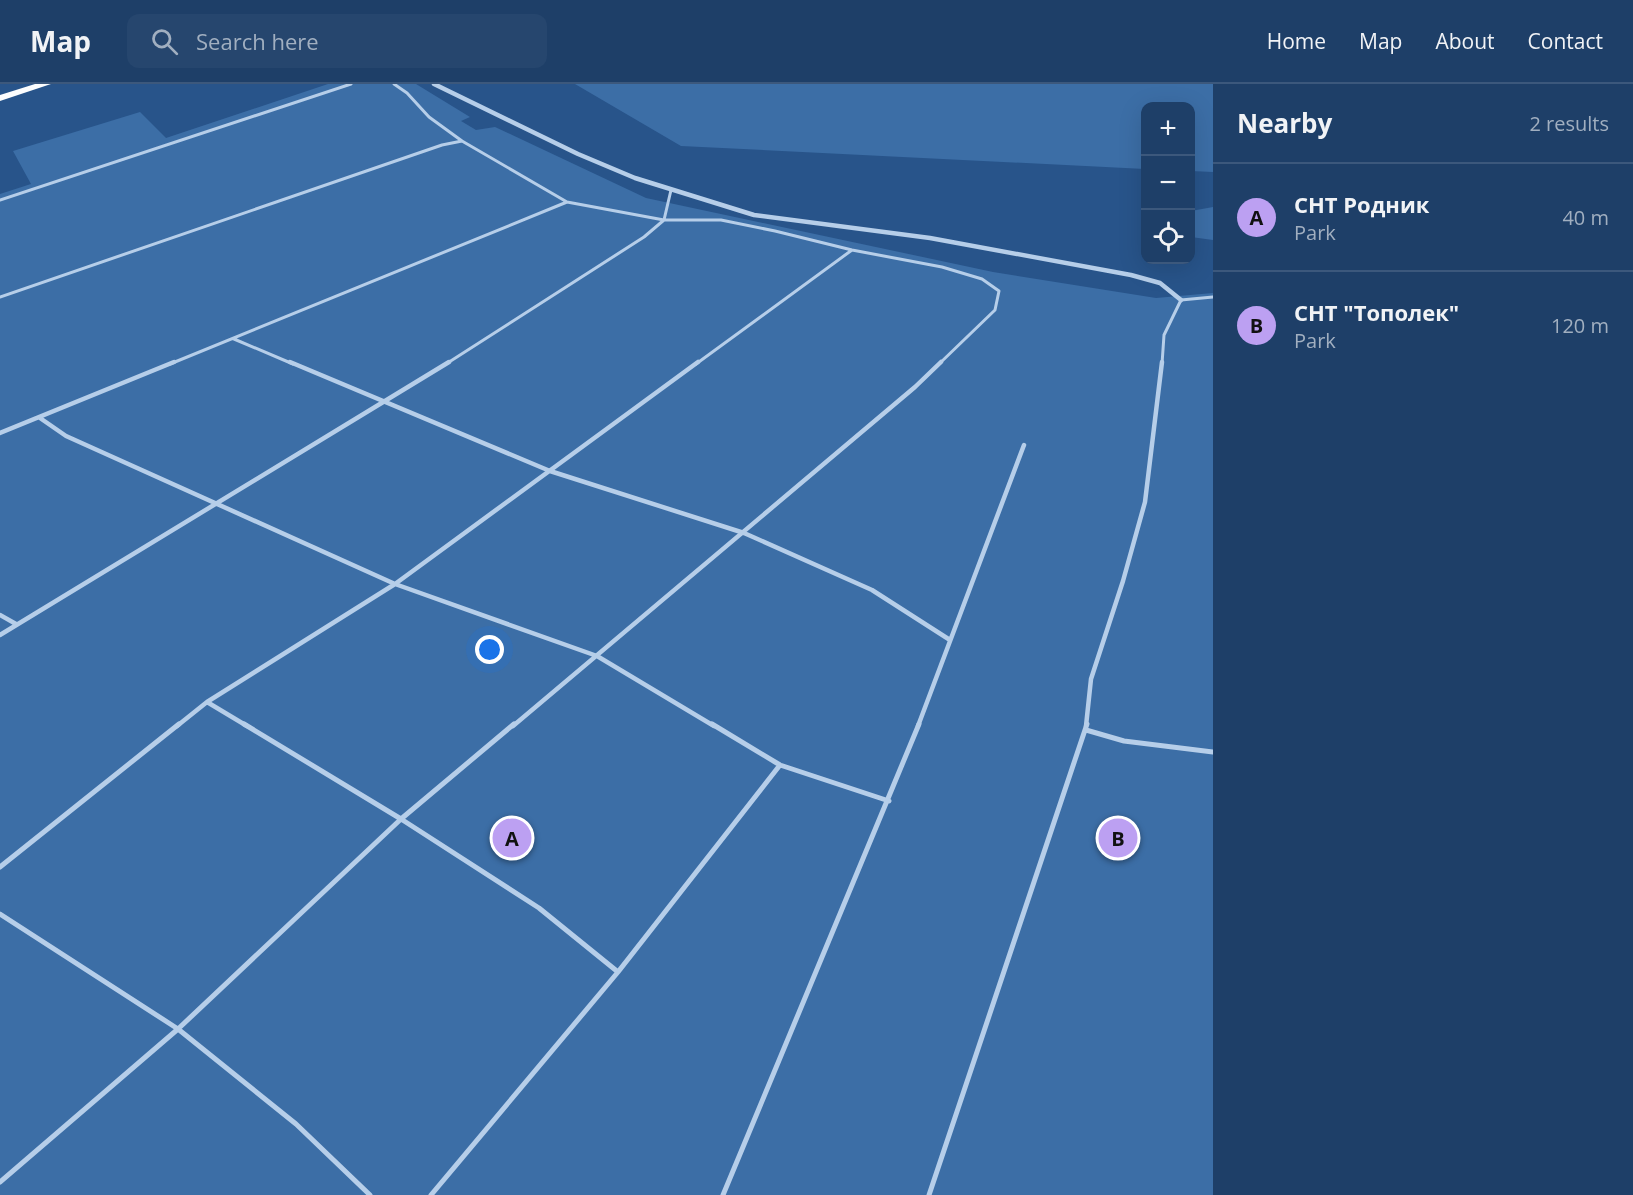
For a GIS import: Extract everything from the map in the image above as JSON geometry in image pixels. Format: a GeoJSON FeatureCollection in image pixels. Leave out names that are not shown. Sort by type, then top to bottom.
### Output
{"type":"FeatureCollection","features":[{"type":"Feature","properties":{"kind":"highway"},"geometry":{"type":"LineString","coordinates":[[0,98],[46,84]]}},
{"type":"Feature","properties":{"kind":"street"},"geometry":{"type":"LineString","coordinates":[[434,84],[578,154],[671,190],[754,215],[930,238],[1131,275],[1160,284],[1181,300]]}},
{"type":"Feature","properties":{"kind":"lane"},"geometry":{"type":"LineString","coordinates":[[0,200],[351,84]]}},
{"type":"Feature","properties":{"kind":"lane"},"geometry":{"type":"LineString","coordinates":[[0,1182],[178,1029],[401,819],[915,387],[995,310],[999,291],[982,279],[942,267],[852,250],[721,220],[664,220],[567,201],[462,141],[429,117],[407,93],[394,84]]}},
{"type":"Feature","properties":{"kind":"lane"},"geometry":{"type":"LineString","coordinates":[[0,297],[442,145],[462,141]]}},
{"type":"Feature","properties":{"kind":"lane"},"geometry":{"type":"LineString","coordinates":[[0,635],[385,403],[644,237],[664,220],[671,190]]}},
{"type":"Feature","properties":{"kind":"lane"},"geometry":{"type":"LineString","coordinates":[[0,433],[567,201]]}},
{"type":"Feature","properties":{"kind":"lane"},"geometry":{"type":"LineString","coordinates":[[0,867],[207,702],[394,584],[852,250]]}},
{"type":"Feature","properties":{"kind":"lane"},"geometry":{"type":"LineString","coordinates":[[928,1195],[1086,729],[1091,680],[1146,502],[1159,400],[1164,335],[1181,300],[1213,297]]}},
{"type":"Feature","properties":{"kind":"lane"},"geometry":{"type":"LineString","coordinates":[[234,339],[550,471],[744,533],[872,590],[950,640]]}},
{"type":"Feature","properties":{"kind":"lane"},"geometry":{"type":"LineString","coordinates":[[40,418],[66,436],[394,584],[597,656],[780,765],[889,801]]}},
{"type":"Feature","properties":{"kind":"lane"},"geometry":{"type":"LineString","coordinates":[[723,1195],[889,801],[950,640],[977,579],[1024,445]]}},
{"type":"Feature","properties":{"kind":"lane"},"geometry":{"type":"LineString","coordinates":[[0,615],[16,624]]}},
{"type":"Feature","properties":{"kind":"lane"},"geometry":{"type":"LineString","coordinates":[[207,702],[401,819],[539,908],[618,972]]}},
{"type":"Feature","properties":{"kind":"lane"},"geometry":{"type":"LineString","coordinates":[[1086,729],[1124,741],[1213,752]]}},
{"type":"Feature","properties":{"kind":"lane"},"geometry":{"type":"LineString","coordinates":[[430,1195],[618,972],[780,765]]}},
{"type":"Feature","properties":{"kind":"lane"},"geometry":{"type":"LineString","coordinates":[[0,914],[178,1029],[296,1124],[370,1195]]}},
{"type":"Feature","properties":{"kind":"shaded area"},"geometry":{"type":"Polygon","coordinates":[[[328,84],[416,84],[470,117],[461,121],[476,130],[495,127],[646,198],[993,272],[1156,298],[1213,293],[1213,1195],[0,1195],[0,194],[31,184],[13,151],[140,112],[166,138],[328,84]]]}},
{"type":"Feature","properties":{"kind":"shaded area"},"geometry":{"type":"Polygon","coordinates":[[[575,84],[1213,84],[1213,172],[1195,171],[1195,102],[1141,102],[1141,169],[681,146],[575,84]]]}},
{"type":"Feature","properties":{"kind":"shaded area"},"geometry":{"type":"Polygon","coordinates":[[[1213,207],[1213,240],[1195,238],[1195,210],[1213,207]]]}},
{"type":"Feature","properties":{"kind":"place","name":"СНТ Родник"},"geometry":{"type":"Point","coordinates":[512,838]}},
{"type":"Feature","properties":{"kind":"place","name":"СНТ \"Тополек\""},"geometry":{"type":"Point","coordinates":[1118,838]}}]}
